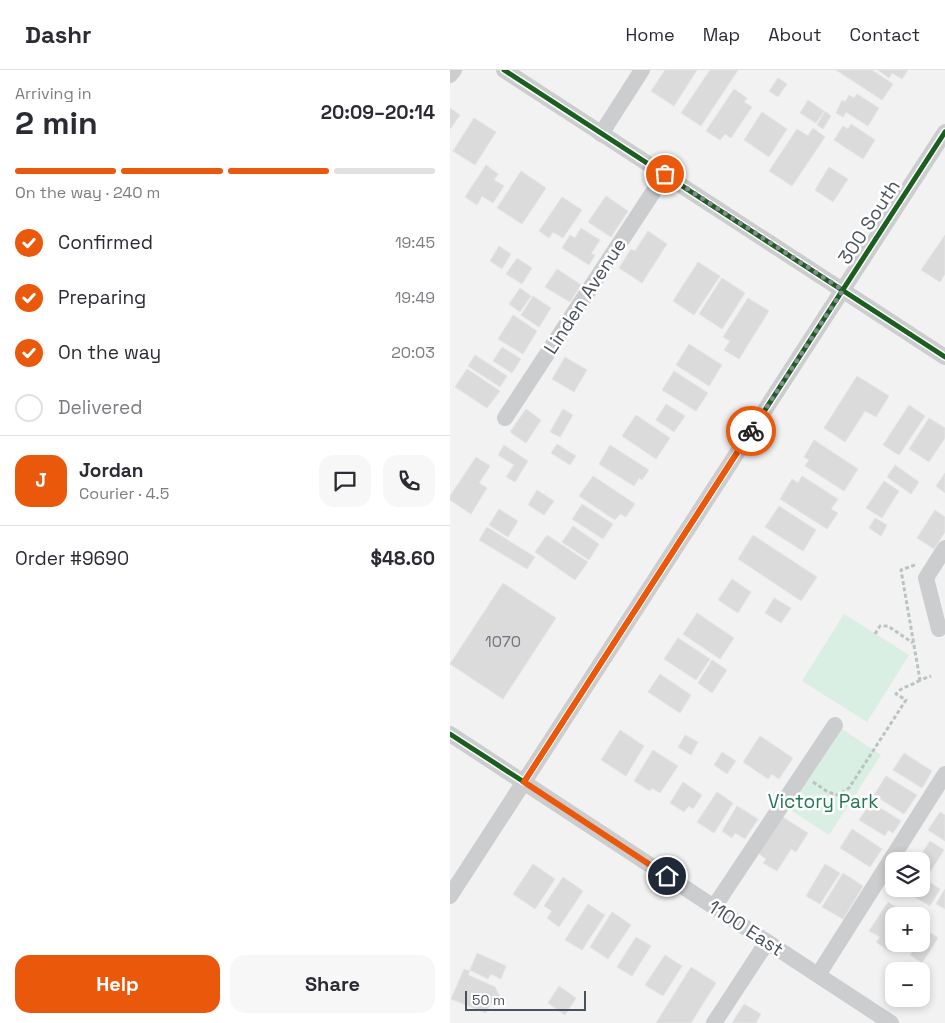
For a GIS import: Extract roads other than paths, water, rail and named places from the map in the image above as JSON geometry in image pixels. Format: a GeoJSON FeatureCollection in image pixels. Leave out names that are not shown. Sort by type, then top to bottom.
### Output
{"type":"FeatureCollection","features":[{"type":"Feature","properties":{"kind":"street"},"geometry":{"type":"LineString","coordinates":[[450,75],[454,70]]}},
{"type":"Feature","properties":{"kind":"street"},"geometry":{"type":"LineString","coordinates":[[504,70],[945,356]]}},
{"type":"Feature","properties":{"kind":"street"},"geometry":{"type":"LineString","coordinates":[[601,134],[642,70]]}},
{"type":"Feature","properties":{"kind":"street","name":"300 South"},"geometry":{"type":"LineString","coordinates":[[450,896],[945,132]]}},
{"type":"Feature","properties":{"kind":"street","name":"Linden Avenue"},"geometry":{"type":"LineString","coordinates":[[505,418],[665,174]]}},
{"type":"Feature","properties":{"kind":"street"},"geometry":{"type":"LineString","coordinates":[[939,629],[926,578],[945,548]]}},
{"type":"Feature","properties":{"kind":"street"},"geometry":{"type":"LineString","coordinates":[[714,907],[835,725]]}},
{"type":"Feature","properties":{"kind":"street","name":"1100 East"},"geometry":{"type":"LineString","coordinates":[[450,734],[891,1023]]}},
{"type":"Feature","properties":{"kind":"street"},"geometry":{"type":"LineString","coordinates":[[818,975],[945,774]]}},
{"type":"Feature","properties":{"kind":"street"},"geometry":{"type":"LineString","coordinates":[[714,1023],[768,942]]}},
{"type":"Feature","properties":{"kind":"park label","name":"Victory Park"},"geometry":{"type":"Point","coordinates":[823,801]}}]}
